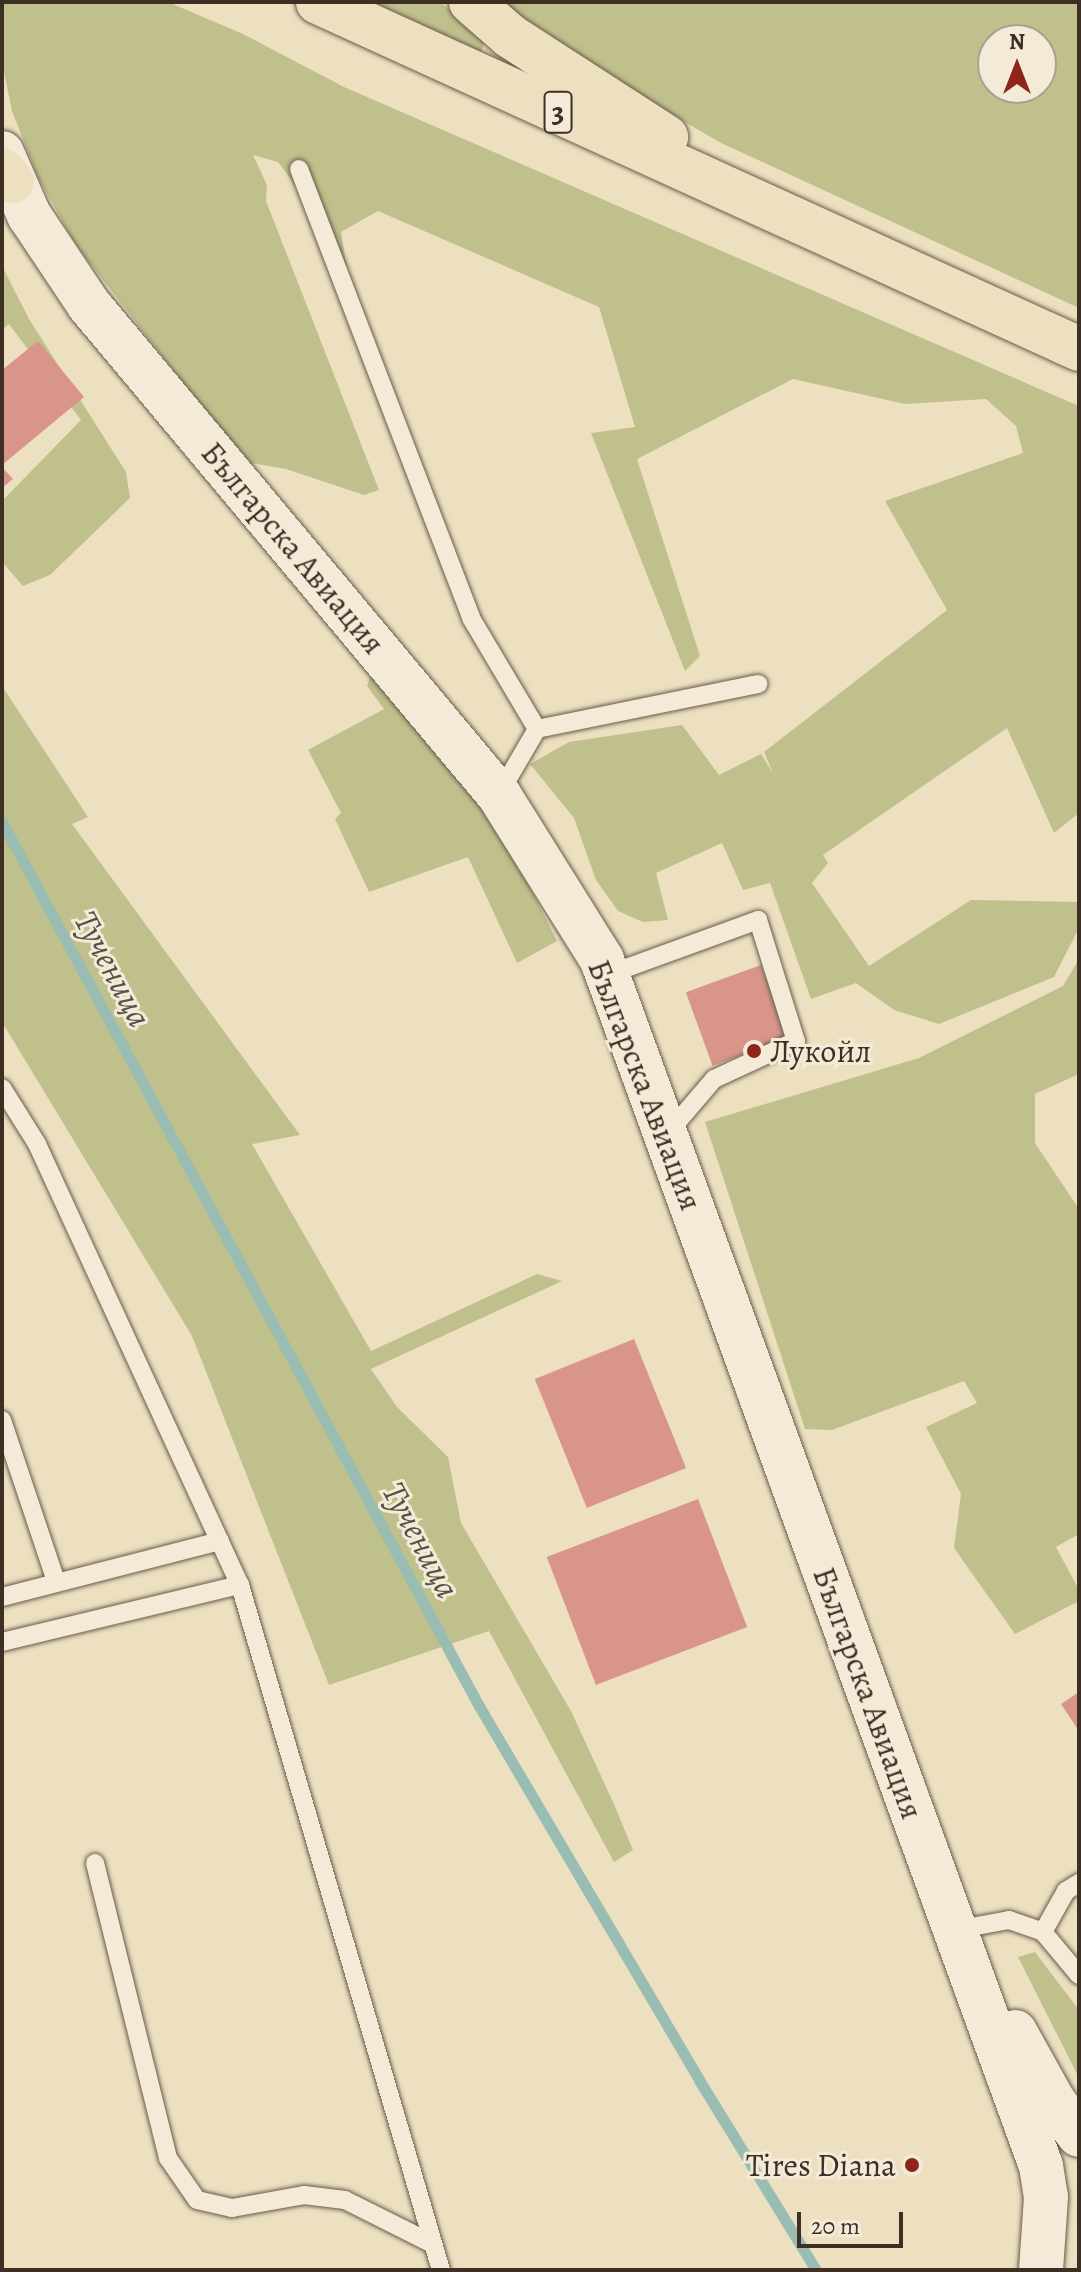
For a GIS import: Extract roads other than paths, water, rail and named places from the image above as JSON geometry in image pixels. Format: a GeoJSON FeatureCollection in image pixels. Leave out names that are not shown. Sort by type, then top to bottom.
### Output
{"type":"FeatureCollection","features":[{"type":"Feature","properties":{"kind":"main road","name":"3"},"geometry":{"type":"LineString","coordinates":[[318,2],[1079,349]]}},
{"type":"Feature","properties":{"kind":"main road"},"geometry":{"type":"LineString","coordinates":[[471,2],[510,36],[799,222]]}},
{"type":"Feature","properties":{"kind":"main road","name":"Българска Авиация"},"geometry":{"type":"LineString","coordinates":[[5,168],[58,263],[89,305],[499,795],[602,960],[1041,2166],[1046,2197],[1043,2270]]}},
{"type":"Feature","properties":{"kind":"main road","name":"Българска Авиация"},"geometry":{"type":"LineString","coordinates":[[955,1930],[1054,2102],[1079,2135]]}},
{"type":"Feature","properties":{"kind":"main road"},"geometry":{"type":"LineString","coordinates":[[1043,2270],[1079,2237]]}},
{"type":"Feature","properties":{"kind":"lane"},"geometry":{"type":"LineString","coordinates":[[299,169],[471,618],[537,729]]}},
{"type":"Feature","properties":{"kind":"lane"},"geometry":{"type":"LineString","coordinates":[[499,795],[537,729],[758,684]]}},
{"type":"Feature","properties":{"kind":"lane"},"geometry":{"type":"LineString","coordinates":[[607,975],[758,920],[796,1041],[714,1079],[666,1136]]}},
{"type":"Feature","properties":{"kind":"lane"},"geometry":{"type":"LineString","coordinates":[[2,1088],[37,1144],[240,1585],[441,2270]]}},
{"type":"Feature","properties":{"kind":"lane"},"geometry":{"type":"LineString","coordinates":[[2,1420],[56,1581]]}},
{"type":"Feature","properties":{"kind":"lane"},"geometry":{"type":"LineString","coordinates":[[2,1597],[220,1541]]}},
{"type":"Feature","properties":{"kind":"lane"},"geometry":{"type":"LineString","coordinates":[[2,1642],[240,1585]]}},
{"type":"Feature","properties":{"kind":"lane"},"geometry":{"type":"LineString","coordinates":[[95,1863],[168,2158],[197,2200],[232,2208],[304,2195],[345,2200],[433,2244]]}},
{"type":"Feature","properties":{"kind":"lane"},"geometry":{"type":"LineString","coordinates":[[1043,1932],[1066,1891],[1079,1883]]}},
{"type":"Feature","properties":{"kind":"lane"},"geometry":{"type":"LineString","coordinates":[[955,1930],[1009,1920],[1043,1932],[1079,1975]]}},
{"type":"Feature","properties":{"kind":"waterway","name":"Тученица"},"geometry":{"type":"LineString","coordinates":[[2,822],[479,1706],[699,2080],[816,2270]]}},
{"type":"Feature","properties":{"kind":"place","name":"Лукойл"},"geometry":{"type":"Point","coordinates":[754,1051]}},
{"type":"Feature","properties":{"kind":"place","name":"Tires Diana"},"geometry":{"type":"Point","coordinates":[912,2165]}}]}
